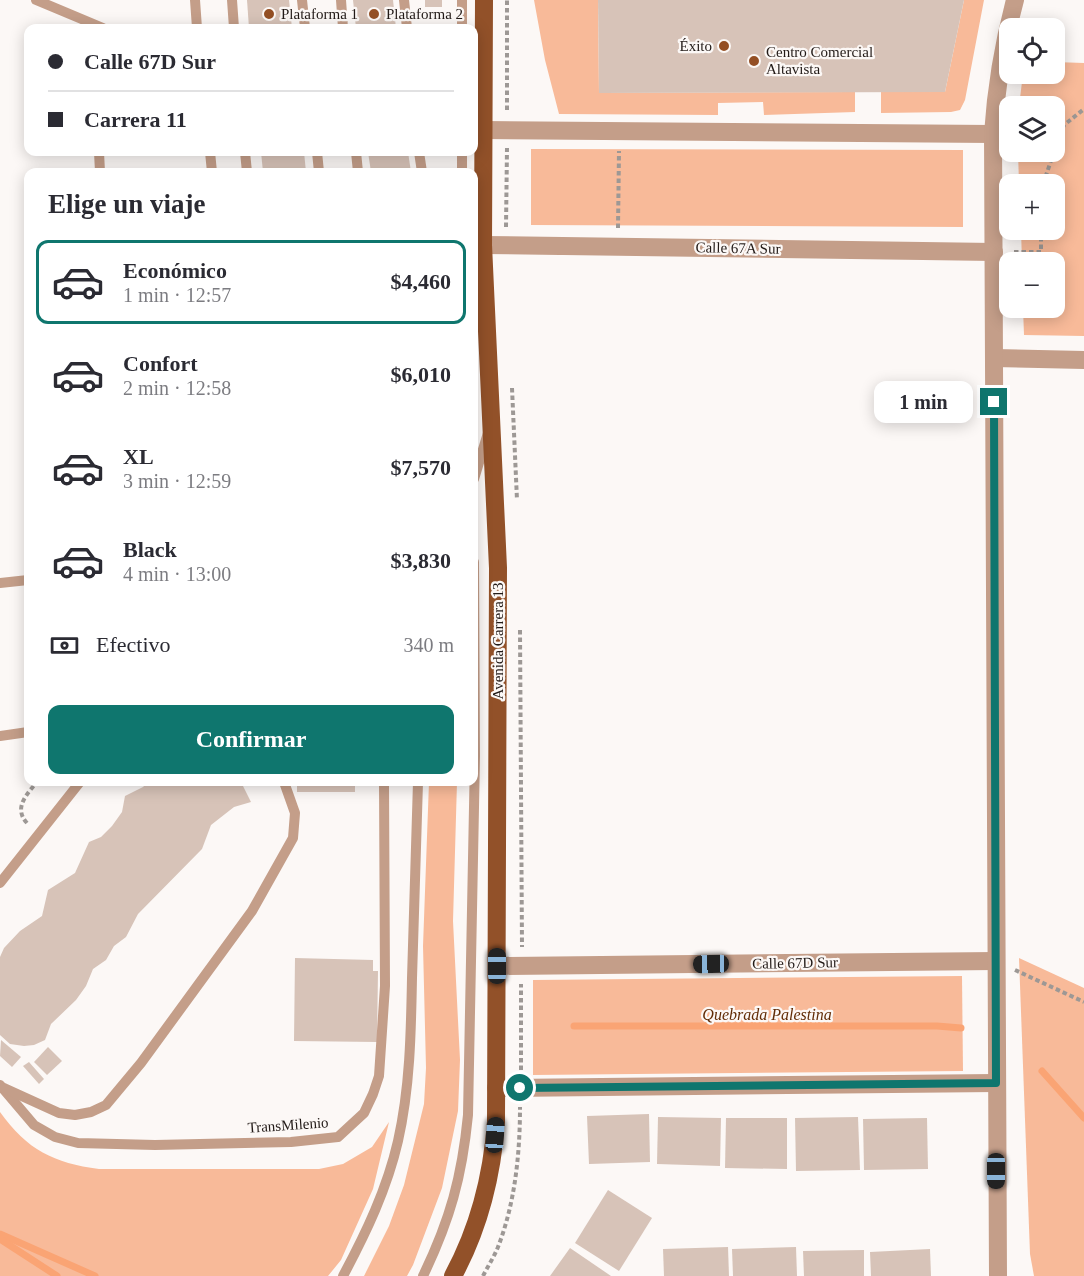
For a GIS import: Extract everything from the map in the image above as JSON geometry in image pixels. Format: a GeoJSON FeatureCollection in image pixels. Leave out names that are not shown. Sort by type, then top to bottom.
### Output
{"type":"FeatureCollection","features":[{"type":"Feature","properties":{"kind":"main road","name":"Avenida Carrera 13"},"geometry":{"type":"LineString","coordinates":[[453,1276],[468,1248],[480,1214],[487,1184],[494,1147],[496,1088],[498,568],[483,245],[484,0]]}},
{"type":"Feature","properties":{"kind":"street"},"geometry":{"type":"LineString","coordinates":[[998,1276],[993,134],[996,93],[1003,50],[1015,0]]}},
{"type":"Feature","properties":{"kind":"street"},"geometry":{"type":"LineString","coordinates":[[484,130],[993,134]]}},
{"type":"Feature","properties":{"kind":"street","name":"Calle 67A Sur"},"geometry":{"type":"LineString","coordinates":[[483,245],[994,252]]}},
{"type":"Feature","properties":{"kind":"street"},"geometry":{"type":"LineString","coordinates":[[994,358],[1084,360]]}},
{"type":"Feature","properties":{"kind":"street","name":"Calle 67D Sur"},"geometry":{"type":"LineString","coordinates":[[497,966],[996,961]]}},
{"type":"Feature","properties":{"kind":"street"},"geometry":{"type":"LineString","coordinates":[[496,1088],[996,1083]]}},
{"type":"Feature","properties":{"kind":"lane"},"geometry":{"type":"LineString","coordinates":[[36,0],[86,24]]}},
{"type":"Feature","properties":{"kind":"lane"},"geometry":{"type":"LineString","coordinates":[[195,0],[197,24]]}},
{"type":"Feature","properties":{"kind":"lane"},"geometry":{"type":"LineString","coordinates":[[232,0],[234,24]]}},
{"type":"Feature","properties":{"kind":"lane"},"geometry":{"type":"LineString","coordinates":[[302,0],[305,24]]}},
{"type":"Feature","properties":{"kind":"lane"},"geometry":{"type":"LineString","coordinates":[[340,0],[343,24]]}},
{"type":"Feature","properties":{"kind":"lane"},"geometry":{"type":"LineString","coordinates":[[404,0],[407,24]]}},
{"type":"Feature","properties":{"kind":"lane"},"geometry":{"type":"LineString","coordinates":[[462,0],[462,24]]}},
{"type":"Feature","properties":{"kind":"lane"},"geometry":{"type":"LineString","coordinates":[[478,466],[492,420]]}},
{"type":"Feature","properties":{"kind":"lane"},"geometry":{"type":"LineString","coordinates":[[0,583],[24,580]]}},
{"type":"Feature","properties":{"kind":"lane"},"geometry":{"type":"LineString","coordinates":[[0,736],[24,733]]}},
{"type":"Feature","properties":{"kind":"lane"},"geometry":{"type":"LineString","coordinates":[[0,883],[77,786]]}},
{"type":"Feature","properties":{"kind":"lane","name":"TransMilenio"},"geometry":{"type":"LineString","coordinates":[[0,1085],[59,1113],[91,1112],[106,1106],[141,1064],[252,911],[292,838],[295,813],[285,786]]}},
{"type":"Feature","properties":{"kind":"lane","name":"TransMilenio"},"geometry":{"type":"LineString","coordinates":[[0,1085],[34,1125],[55,1137],[78,1143],[155,1145],[279,1143],[338,1137],[364,1113],[379,1076],[385,986],[384,786]]}},
{"type":"Feature","properties":{"kind":"lane"},"geometry":{"type":"LineString","coordinates":[[343,1276],[367,1232],[388,1176],[398,1143],[404,1110],[411,1039],[418,786]]}},
{"type":"Feature","properties":{"kind":"lane"},"geometry":{"type":"LineString","coordinates":[[423,1276],[441,1238],[454,1202],[464,1158],[469,1106],[474,786]]}},
{"type":"Feature","properties":{"kind":"path"},"geometry":{"type":"LineString","coordinates":[[506,245],[507,0]]}},
{"type":"Feature","properties":{"kind":"path"},"geometry":{"type":"LineString","coordinates":[[1065,124],[1084,109]]}},
{"type":"Feature","properties":{"kind":"path"},"geometry":{"type":"LineString","coordinates":[[617,247],[619,131]]}},
{"type":"Feature","properties":{"kind":"path"},"geometry":{"type":"LineString","coordinates":[[994,252],[1041,252],[1041,240]]}},
{"type":"Feature","properties":{"kind":"path"},"geometry":{"type":"LineString","coordinates":[[34,786],[24,798],[21,812],[24,821],[40,833]]}},
{"type":"Feature","properties":{"kind":"path"},"geometry":{"type":"LineString","coordinates":[[483,1276],[498,1248],[511,1202],[517,1161],[522,945]]}},
{"type":"Feature","properties":{"kind":"path"},"geometry":{"type":"LineString","coordinates":[[996,961],[1084,1002]]}},
{"type":"Feature","properties":{"kind":"shaded area"},"geometry":{"type":"Polygon","coordinates":[[[534,0],[598,0],[599,93],[855,92],[855,112],[764,115],[763,102],[718,103],[718,115],[559,114],[545,60],[534,0]]]}},
{"type":"Feature","properties":{"kind":"shaded area"},"geometry":{"type":"Polygon","coordinates":[[[964,0],[984,0],[965,100],[960,110],[881,113],[881,92],[945,92],[964,0]]]}},
{"type":"Feature","properties":{"kind":"shaded area"},"geometry":{"type":"Polygon","coordinates":[[[1065,62],[1084,63],[1084,336],[1024,335],[1023,318],[1065,318],[1065,252],[1022,252],[1021,240],[1065,240],[1065,174],[1019,174],[1018,162],[1065,162],[1065,96],[1020,96],[1022,84],[1065,84],[1065,62]]]}},
{"type":"Feature","properties":{"kind":"shaded area"},"geometry":{"type":"Polygon","coordinates":[[[531,149],[963,150],[963,227],[531,225],[531,149]]]}},
{"type":"Feature","properties":{"kind":"shaded area"},"geometry":{"type":"Polygon","coordinates":[[[429,786],[457,786],[453,921],[460,1060],[458,1111],[442,1188],[407,1276],[364,1276],[389,1226],[404,1185],[424,1104],[426,1068],[423,946],[429,786]]]}},
{"type":"Feature","properties":{"kind":"shaded area"},"geometry":{"type":"Polygon","coordinates":[[[1019,958],[1084,988],[1084,1276],[1034,1276],[1030,1254],[1019,958]]]}},
{"type":"Feature","properties":{"kind":"shaded area"},"geometry":{"type":"Polygon","coordinates":[[[962,976],[963,1071],[533,1075],[533,980],[962,976]]]}},
{"type":"Feature","properties":{"kind":"shaded area"},"geometry":{"type":"Polygon","coordinates":[[[0,1112],[21,1136],[43,1152],[68,1163],[99,1169],[319,1169],[343,1164],[372,1147],[389,1122],[373,1189],[341,1260],[328,1276],[0,1276],[0,1112]]]}},
{"type":"Feature","properties":{"kind":"building","name":"Plataforma 1"},"geometry":{"type":"Polygon","coordinates":[[[247,0],[289,0],[292,24],[249,24],[247,0]]]}},
{"type":"Feature","properties":{"kind":"building","name":"Plataforma 2"},"geometry":{"type":"Polygon","coordinates":[[[353,0],[393,0],[396,24],[356,24],[353,0]]]}},
{"type":"Feature","properties":{"kind":"building"},"geometry":{"type":"Polygon","coordinates":[[[425,0],[442,0],[442,7],[425,7],[425,0]]]}},
{"type":"Feature","properties":{"kind":"building","name":"Éxito"},"geometry":{"type":"Polygon","coordinates":[[[598,0],[964,0],[945,92],[599,93],[598,0]]]}},
{"type":"Feature","properties":{"kind":"building"},"geometry":{"type":"Polygon","coordinates":[[[261,156],[304,156],[306,168],[263,168],[261,156]]]}},
{"type":"Feature","properties":{"kind":"building"},"geometry":{"type":"Polygon","coordinates":[[[369,156],[409,156],[410,168],[370,168],[369,156]]]}},
{"type":"Feature","properties":{"kind":"building"},"geometry":{"type":"Polygon","coordinates":[[[243,786],[251,802],[234,807],[211,825],[202,849],[138,914],[126,937],[114,946],[106,960],[93,969],[86,986],[76,1000],[51,1024],[45,1040],[34,1045],[10,1044],[0,1035],[0,957],[4,948],[20,931],[42,916],[48,890],[75,873],[89,842],[101,837],[122,812],[125,796],[143,787],[243,786]]]}},
{"type":"Feature","properties":{"kind":"building"},"geometry":{"type":"Polygon","coordinates":[[[297,786],[355,786],[355,792],[297,792],[297,786]]]}},
{"type":"Feature","properties":{"kind":"building"},"geometry":{"type":"Polygon","coordinates":[[[295,958],[373,960],[373,971],[378,971],[377,1042],[294,1041],[295,958]]]}},
{"type":"Feature","properties":{"kind":"building"},"geometry":{"type":"Polygon","coordinates":[[[1,1040],[21,1057],[12,1067],[0,1056],[1,1040]]]}},
{"type":"Feature","properties":{"kind":"building"},"geometry":{"type":"Polygon","coordinates":[[[48,1047],[62,1061],[47,1075],[34,1062],[48,1047]]]}},
{"type":"Feature","properties":{"kind":"building"},"geometry":{"type":"Polygon","coordinates":[[[29,1062],[44,1079],[39,1084],[23,1066],[29,1062]]]}},
{"type":"Feature","properties":{"kind":"building"},"geometry":{"type":"Polygon","coordinates":[[[649,1114],[650,1162],[589,1164],[587,1116],[649,1114]]]}},
{"type":"Feature","properties":{"kind":"building"},"geometry":{"type":"Polygon","coordinates":[[[658,1117],[721,1118],[720,1166],[657,1164],[658,1117]]]}},
{"type":"Feature","properties":{"kind":"building"},"geometry":{"type":"Polygon","coordinates":[[[858,1117],[860,1170],[796,1171],[795,1118],[858,1117]]]}},
{"type":"Feature","properties":{"kind":"building"},"geometry":{"type":"Polygon","coordinates":[[[726,1118],[787,1118],[787,1169],[725,1168],[726,1118]]]}},
{"type":"Feature","properties":{"kind":"building"},"geometry":{"type":"Polygon","coordinates":[[[927,1118],[928,1169],[864,1170],[863,1119],[927,1118]]]}},
{"type":"Feature","properties":{"kind":"building"},"geometry":{"type":"Polygon","coordinates":[[[608,1190],[652,1218],[619,1271],[575,1243],[608,1190]]]}},
{"type":"Feature","properties":{"kind":"building"},"geometry":{"type":"Polygon","coordinates":[[[728,1247],[729,1276],[664,1276],[663,1249],[728,1247]]]}},
{"type":"Feature","properties":{"kind":"building"},"geometry":{"type":"Polygon","coordinates":[[[796,1247],[797,1276],[733,1276],[732,1249],[796,1247]]]}},
{"type":"Feature","properties":{"kind":"building"},"geometry":{"type":"Polygon","coordinates":[[[570,1248],[611,1276],[550,1276],[570,1248]]]}},
{"type":"Feature","properties":{"kind":"building"},"geometry":{"type":"Polygon","coordinates":[[[930,1249],[931,1276],[871,1276],[870,1252],[930,1249]]]}},
{"type":"Feature","properties":{"kind":"building"},"geometry":{"type":"Polygon","coordinates":[[[864,1250],[864,1276],[804,1276],[803,1251],[864,1250]]]}},
{"type":"Feature","properties":{"kind":"waterway","name":"Quebrada Palestina"},"geometry":{"type":"LineString","coordinates":[[574,1026],[937,1026],[961,1028]]}},
{"type":"Feature","properties":{"kind":"waterway","name":"Quebrada Palestina"},"geometry":{"type":"LineString","coordinates":[[1042,1071],[1084,1118]]}},
{"type":"Feature","properties":{"kind":"waterway","name":"Quebrada Palestina"},"geometry":{"type":"LineString","coordinates":[[0,1234],[95,1276]]}},
{"type":"Feature","properties":{"kind":"waterway"},"geometry":{"type":"LineString","coordinates":[[0,1239],[57,1276]]}},
{"type":"Feature","properties":{"kind":"place","name":"Plataforma 1"},"geometry":{"type":"Point","coordinates":[269,14]}},
{"type":"Feature","properties":{"kind":"place","name":"Plataforma 2"},"geometry":{"type":"Point","coordinates":[374,14]}},
{"type":"Feature","properties":{"kind":"place","name":"Éxito"},"geometry":{"type":"Point","coordinates":[724,46]}},
{"type":"Feature","properties":{"kind":"place","name":"Centro Comercial Altavista"},"geometry":{"type":"Point","coordinates":[754,61]}},
{"type":"Feature","properties":{"kind":"route"},"geometry":{"type":"LineString","coordinates":[[520,1088],[996,1083],[994,402]]}}]}
